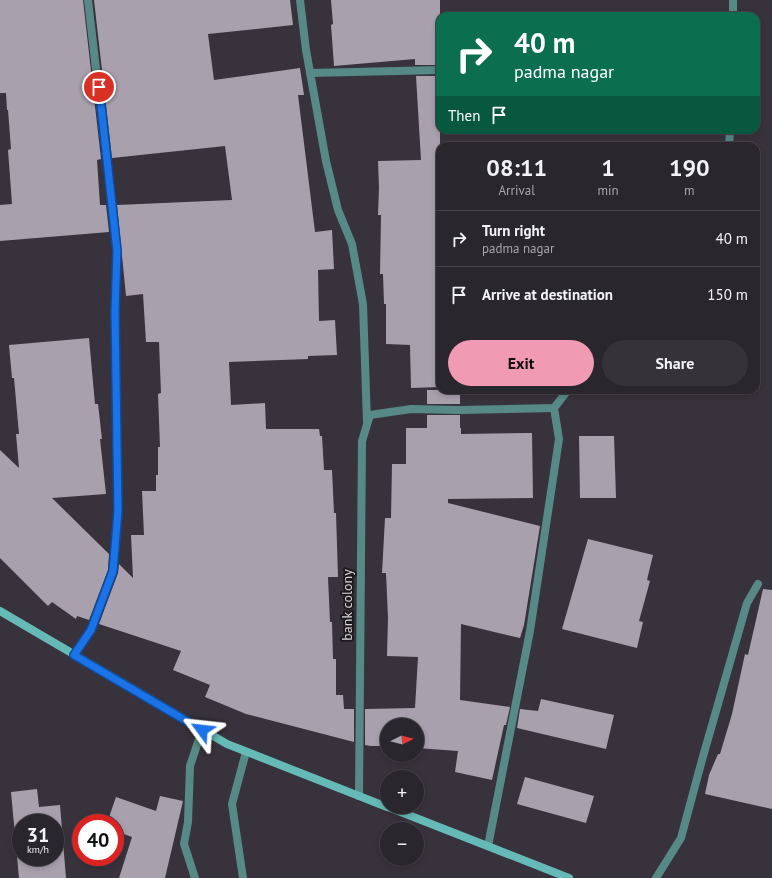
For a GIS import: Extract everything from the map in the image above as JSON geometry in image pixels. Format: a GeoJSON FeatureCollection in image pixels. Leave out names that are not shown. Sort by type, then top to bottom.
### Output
{"type":"FeatureCollection","features":[{"type":"Feature","properties":{"kind":"street"},"geometry":{"type":"LineString","coordinates":[[74,655],[91,630],[113,571],[118,511],[115,312],[117,251],[88,0]]}},
{"type":"Feature","properties":{"kind":"street","name":"bank colony"},"geometry":{"type":"LineString","coordinates":[[300,0],[306,50],[326,161],[338,210],[352,244],[363,304],[369,419],[362,441],[359,796]]}},
{"type":"Feature","properties":{"kind":"street"},"geometry":{"type":"LineString","coordinates":[[733,0],[733,12]]}},
{"type":"Feature","properties":{"kind":"street"},"geometry":{"type":"LineString","coordinates":[[310,73],[436,70]]}},
{"type":"Feature","properties":{"kind":"street"},"geometry":{"type":"LineString","coordinates":[[488,846],[530,631],[559,439],[554,408],[565,394]]}},
{"type":"Feature","properties":{"kind":"street"},"geometry":{"type":"LineString","coordinates":[[369,419],[411,409],[459,410],[554,408]]}},
{"type":"Feature","properties":{"kind":"street"},"geometry":{"type":"LineString","coordinates":[[656,878],[681,838],[747,603],[758,584]]}},
{"type":"Feature","properties":{"kind":"street"},"geometry":{"type":"LineString","coordinates":[[0,611],[227,744],[380,804]]}},
{"type":"Feature","properties":{"kind":"street"},"geometry":{"type":"LineString","coordinates":[[195,878],[184,844],[188,822],[190,766],[202,730]]}},
{"type":"Feature","properties":{"kind":"street"},"geometry":{"type":"LineString","coordinates":[[243,878],[232,804],[246,752]]}},
{"type":"Feature","properties":{"kind":"street"},"geometry":{"type":"LineString","coordinates":[[406,814],[569,878]]}},
{"type":"Feature","properties":{"kind":"building"},"geometry":{"type":"Polygon","coordinates":[[[0,0],[83,0],[101,159],[97,160],[100,205],[106,205],[109,232],[0,241],[0,205],[12,204],[8,150],[11,149],[8,110],[6,93],[0,93],[0,0]]]}},
{"type":"Feature","properties":{"kind":"building"},"geometry":{"type":"Polygon","coordinates":[[[94,0],[290,0],[293,25],[208,34],[214,80],[300,68],[304,95],[298,95],[315,232],[332,230],[334,269],[318,270],[319,321],[335,320],[337,355],[308,356],[308,359],[229,362],[231,405],[265,403],[266,429],[319,429],[320,436],[322,436],[324,470],[332,470],[334,513],[336,513],[338,577],[328,577],[330,622],[332,622],[333,659],[336,659],[336,695],[343,695],[344,709],[354,709],[354,742],[246,714],[205,697],[210,685],[173,670],[181,651],[99,624],[118,573],[119,564],[133,578],[131,535],[144,535],[142,491],[156,491],[156,475],[158,475],[158,447],[160,447],[158,394],[161,393],[159,342],[146,342],[143,294],[126,296],[117,205],[232,200],[225,146],[112,158],[94,0]]]}},
{"type":"Feature","properties":{"kind":"building"},"geometry":{"type":"Polygon","coordinates":[[[331,0],[440,0],[440,12],[436,12],[436,65],[415,65],[415,59],[334,66],[331,25],[333,24],[331,0]]]}},
{"type":"Feature","properties":{"kind":"building"},"geometry":{"type":"Polygon","coordinates":[[[416,76],[436,76],[436,134],[440,134],[440,142],[436,142],[436,387],[411,388],[410,345],[386,344],[386,304],[384,304],[383,274],[380,274],[381,215],[378,215],[378,161],[421,160],[416,76]]]}},
{"type":"Feature","properties":{"kind":"building"},"geometry":{"type":"Polygon","coordinates":[[[89,338],[95,404],[98,404],[102,439],[100,439],[106,494],[52,498],[109,554],[108,570],[89,620],[77,616],[76,619],[52,602],[48,606],[0,558],[0,450],[19,468],[16,434],[19,434],[14,378],[12,378],[9,345],[89,338]]]}},
{"type":"Feature","properties":{"kind":"building"},"geometry":{"type":"Polygon","coordinates":[[[427,390],[436,390],[436,394],[460,394],[460,404],[427,404],[427,390]]]}},
{"type":"Feature","properties":{"kind":"building"},"geometry":{"type":"Polygon","coordinates":[[[427,415],[460,415],[461,434],[532,433],[533,498],[448,499],[448,503],[540,526],[524,625],[520,638],[461,624],[460,700],[510,707],[506,725],[504,725],[492,780],[455,772],[458,751],[424,749],[424,718],[380,718],[380,746],[365,745],[365,709],[415,708],[418,657],[387,656],[388,618],[386,573],[382,573],[385,518],[391,518],[392,464],[406,464],[406,428],[427,428],[427,415]]]}},
{"type":"Feature","properties":{"kind":"building"},"geometry":{"type":"Polygon","coordinates":[[[579,436],[614,436],[616,498],[580,498],[579,436]]]}},
{"type":"Feature","properties":{"kind":"building"},"geometry":{"type":"Polygon","coordinates":[[[588,539],[653,555],[647,580],[650,581],[639,621],[643,622],[637,648],[562,629],[588,539]]]}},
{"type":"Feature","properties":{"kind":"building"},"geometry":{"type":"Polygon","coordinates":[[[763,589],[772,590],[772,809],[705,794],[709,775],[718,754],[720,754],[732,714],[745,654],[748,655],[763,589]]]}},
{"type":"Feature","properties":{"kind":"building"},"geometry":{"type":"Polygon","coordinates":[[[541,699],[614,715],[606,749],[517,728],[520,709],[538,711],[541,699]]]}},
{"type":"Feature","properties":{"kind":"building"},"geometry":{"type":"Polygon","coordinates":[[[525,777],[594,796],[586,823],[517,804],[525,777]]]}},
{"type":"Feature","properties":{"kind":"building"},"geometry":{"type":"Polygon","coordinates":[[[37,789],[39,807],[60,805],[61,814],[13,814],[11,792],[37,789]]]}},
{"type":"Feature","properties":{"kind":"building"},"geometry":{"type":"Polygon","coordinates":[[[160,796],[183,801],[165,878],[119,878],[132,837],[124,834],[124,814],[110,814],[116,797],[156,811],[160,796]]]}},
{"type":"Feature","properties":{"kind":"building"},"geometry":{"type":"Polygon","coordinates":[[[64,854],[66,878],[19,878],[18,866],[64,866],[64,854]]]}},
{"type":"Feature","properties":{"kind":"route"},"geometry":{"type":"LineString","coordinates":[[99,87],[117,251],[115,312],[118,511],[113,571],[91,630],[74,655],[202,730]]}}]}
